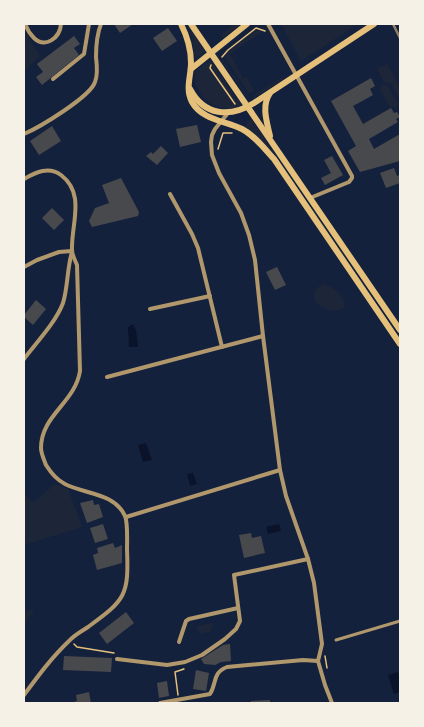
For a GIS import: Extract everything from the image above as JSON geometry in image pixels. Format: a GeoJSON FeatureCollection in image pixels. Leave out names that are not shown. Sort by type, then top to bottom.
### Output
{"type":"FeatureCollection","features":[{"type":"Feature","properties":{"kind":"main road"},"geometry":{"type":"LineString","coordinates":[[181,24],[186,34],[190,54],[188,84],[190,96],[196,107],[205,115],[236,127],[252,136],[274,158],[400,344]]}},
{"type":"Feature","properties":{"kind":"main road"},"geometry":{"type":"LineString","coordinates":[[192,24],[400,330]]}},
{"type":"Feature","properties":{"kind":"main road"},"geometry":{"type":"LineString","coordinates":[[190,69],[247,24]]}},
{"type":"Feature","properties":{"kind":"main road"},"geometry":{"type":"LineString","coordinates":[[188,84],[194,95],[202,104],[213,111],[228,113],[239,111],[248,107],[374,24]]}},
{"type":"Feature","properties":{"kind":"main road"},"geometry":{"type":"LineString","coordinates":[[270,140],[265,109],[266,101],[272,91]]}},
{"type":"Feature","properties":{"kind":"street"},"geometry":{"type":"LineString","coordinates":[[25,24],[33,38],[44,42],[57,36],[61,24]]}},
{"type":"Feature","properties":{"kind":"street"},"geometry":{"type":"LineString","coordinates":[[53,78],[84,54],[89,24]]}},
{"type":"Feature","properties":{"kind":"street"},"geometry":{"type":"LineString","coordinates":[[24,134],[79,101],[90,91],[96,82],[96,46],[101,24]]}},
{"type":"Feature","properties":{"kind":"street"},"geometry":{"type":"LineString","coordinates":[[269,26],[352,176],[349,182],[310,198]]}},
{"type":"Feature","properties":{"kind":"street"},"geometry":{"type":"LineString","coordinates":[[228,113],[212,135],[212,155],[219,173],[241,213],[249,235],[256,266],[263,336],[280,470],[286,496],[308,559],[317,598],[322,644],[318,660],[332,703]]}},
{"type":"Feature","properties":{"kind":"street"},"geometry":{"type":"LineString","coordinates":[[24,179],[39,171],[50,170],[58,173],[66,179],[71,187],[74,193],[75,206],[72,251],[63,302],[58,314],[24,359]]}},
{"type":"Feature","properties":{"kind":"street"},"geometry":{"type":"LineString","coordinates":[[170,194],[198,248],[222,347]]}},
{"type":"Feature","properties":{"kind":"street"},"geometry":{"type":"LineString","coordinates":[[24,267],[37,260],[59,252],[72,251]]}},
{"type":"Feature","properties":{"kind":"street"},"geometry":{"type":"LineString","coordinates":[[24,695],[70,640],[111,610],[122,597],[126,588],[128,574],[126,517],[119,507],[111,501],[94,493],[66,485],[60,481],[54,476],[48,467],[41,449],[43,432],[46,424],[68,398],[79,379],[80,361],[77,265],[72,251]]}},
{"type":"Feature","properties":{"kind":"street"},"geometry":{"type":"LineString","coordinates":[[150,310],[210,296]]}},
{"type":"Feature","properties":{"kind":"street"},"geometry":{"type":"LineString","coordinates":[[107,377],[263,336]]}},
{"type":"Feature","properties":{"kind":"street"},"geometry":{"type":"LineString","coordinates":[[126,517],[280,470]]}},
{"type":"Feature","properties":{"kind":"street"},"geometry":{"type":"LineString","coordinates":[[117,660],[166,665],[185,662],[202,655],[225,639],[236,629],[240,621],[234,575],[308,559]]}},
{"type":"Feature","properties":{"kind":"street"},"geometry":{"type":"LineString","coordinates":[[179,642],[184,626],[189,619],[238,608]]}},
{"type":"Feature","properties":{"kind":"street"},"geometry":{"type":"LineString","coordinates":[[336,640],[400,622]]}},
{"type":"Feature","properties":{"kind":"street"},"geometry":{"type":"LineString","coordinates":[[160,703],[210,694],[217,674],[227,667],[318,660]]}},
{"type":"Feature","properties":{"kind":"path"},"geometry":{"type":"LineString","coordinates":[[239,111],[211,70],[212,65],[256,28],[265,30],[269,26]]}},
{"type":"Feature","properties":{"kind":"path"},"geometry":{"type":"LineString","coordinates":[[217,150],[224,133],[232,134],[236,127]]}},
{"type":"Feature","properties":{"kind":"shaded area"},"geometry":{"type":"Polygon","coordinates":[[[234,24],[241,24],[223,38],[221,36],[222,34],[234,24]]]}},
{"type":"Feature","properties":{"kind":"shaded area"},"geometry":{"type":"Polygon","coordinates":[[[281,24],[358,24],[301,61],[281,24]]]}},
{"type":"Feature","properties":{"kind":"shaded area"},"geometry":{"type":"Polygon","coordinates":[[[256,29],[262,32],[230,54],[243,79],[246,77],[254,90],[250,93],[225,57],[229,51],[256,29]]]}},
{"type":"Feature","properties":{"kind":"shaded area"},"geometry":{"type":"Polygon","coordinates":[[[24,30],[40,56],[24,71],[24,30]]]}},
{"type":"Feature","properties":{"kind":"shaded area"},"geometry":{"type":"Polygon","coordinates":[[[192,31],[205,51],[196,59],[190,32],[192,31]]]}},
{"type":"Feature","properties":{"kind":"shaded area"},"geometry":{"type":"Polygon","coordinates":[[[222,59],[248,96],[247,97],[221,60],[222,59]]]}},
{"type":"Feature","properties":{"kind":"shaded area"},"geometry":{"type":"Polygon","coordinates":[[[210,60],[240,103],[240,107],[232,109],[223,108],[209,103],[203,98],[196,84],[194,75],[196,71],[210,60]]]}},
{"type":"Feature","properties":{"kind":"shaded area"},"geometry":{"type":"Polygon","coordinates":[[[387,64],[400,87],[400,100],[391,84],[384,82],[377,69],[387,64]]]}},
{"type":"Feature","properties":{"kind":"shaded area"},"geometry":{"type":"Polygon","coordinates":[[[282,77],[283,79],[254,98],[253,96],[282,77]]]}},
{"type":"Feature","properties":{"kind":"shaded area"},"geometry":{"type":"Polygon","coordinates":[[[382,84],[388,86],[398,103],[396,108],[389,106],[380,89],[382,84]]]}},
{"type":"Feature","properties":{"kind":"shaded area"},"geometry":{"type":"Polygon","coordinates":[[[251,119],[274,153],[261,139],[245,127],[251,119]]]}},
{"type":"Feature","properties":{"kind":"shaded area"},"geometry":{"type":"Polygon","coordinates":[[[324,284],[332,287],[341,296],[344,308],[329,310],[318,304],[314,299],[314,293],[317,288],[324,284]]]}},
{"type":"Feature","properties":{"kind":"shaded area"},"geometry":{"type":"Polygon","coordinates":[[[130,325],[134,325],[136,329],[138,347],[129,347],[128,327],[130,327],[130,325]]]}},
{"type":"Feature","properties":{"kind":"shaded area"},"geometry":{"type":"Polygon","coordinates":[[[146,443],[152,460],[143,462],[138,445],[146,443]]]}},
{"type":"Feature","properties":{"kind":"shaded area"},"geometry":{"type":"Polygon","coordinates":[[[193,473],[197,484],[190,486],[187,474],[193,473]]]}},
{"type":"Feature","properties":{"kind":"shaded area"},"geometry":{"type":"Polygon","coordinates":[[[55,484],[68,489],[82,527],[24,545],[24,492],[33,503],[55,484]]]}},
{"type":"Feature","properties":{"kind":"shaded area"},"geometry":{"type":"Polygon","coordinates":[[[279,524],[281,531],[268,534],[266,527],[279,524]]]}},
{"type":"Feature","properties":{"kind":"shaded area"},"geometry":{"type":"Polygon","coordinates":[[[35,609],[24,625],[24,611],[35,609]]]}},
{"type":"Feature","properties":{"kind":"shaded area"},"geometry":{"type":"Polygon","coordinates":[[[212,623],[210,632],[199,634],[197,626],[212,623]]]}},
{"type":"Feature","properties":{"kind":"shaded area"},"geometry":{"type":"Polygon","coordinates":[[[398,672],[400,678],[400,692],[394,694],[388,675],[398,672]]]}},
{"type":"Feature","properties":{"kind":"building"},"geometry":{"type":"Polygon","coordinates":[[[114,24],[133,24],[120,33],[114,24]]]}},
{"type":"Feature","properties":{"kind":"building"},"geometry":{"type":"Polygon","coordinates":[[[168,28],[177,41],[162,51],[153,38],[168,28]]]}},
{"type":"Feature","properties":{"kind":"building"},"geometry":{"type":"Polygon","coordinates":[[[74,36],[80,44],[74,48],[79,55],[42,85],[36,77],[43,72],[37,64],[74,36]]]}},
{"type":"Feature","properties":{"kind":"building"},"geometry":{"type":"Polygon","coordinates":[[[371,78],[375,86],[370,89],[373,95],[353,106],[363,124],[391,108],[394,113],[397,112],[400,117],[396,119],[398,122],[369,139],[374,149],[400,134],[400,161],[360,172],[348,151],[356,146],[331,101],[371,78]]]}},
{"type":"Feature","properties":{"kind":"building"},"geometry":{"type":"Polygon","coordinates":[[[197,125],[201,142],[180,147],[176,129],[197,125]]]}},
{"type":"Feature","properties":{"kind":"building"},"geometry":{"type":"Polygon","coordinates":[[[52,126],[61,141],[39,155],[30,141],[52,126]]]}},
{"type":"Feature","properties":{"kind":"building"},"geometry":{"type":"Polygon","coordinates":[[[161,146],[168,153],[157,165],[146,156],[151,152],[153,154],[161,146]]]}},
{"type":"Feature","properties":{"kind":"building"},"geometry":{"type":"Polygon","coordinates":[[[332,156],[343,175],[325,185],[321,178],[331,173],[324,160],[332,156]]]}},
{"type":"Feature","properties":{"kind":"building"},"geometry":{"type":"Polygon","coordinates":[[[394,168],[397,176],[400,175],[400,183],[386,188],[380,173],[394,168]]]}},
{"type":"Feature","properties":{"kind":"building"},"geometry":{"type":"Polygon","coordinates":[[[121,178],[139,212],[138,216],[92,227],[89,221],[95,208],[109,203],[102,185],[121,178]]]}},
{"type":"Feature","properties":{"kind":"building"},"geometry":{"type":"Polygon","coordinates":[[[52,208],[64,220],[54,230],[42,218],[52,208]]]}},
{"type":"Feature","properties":{"kind":"building"},"geometry":{"type":"Polygon","coordinates":[[[277,267],[286,285],[275,290],[266,272],[277,267]]]}},
{"type":"Feature","properties":{"kind":"building"},"geometry":{"type":"Polygon","coordinates":[[[36,300],[46,309],[33,325],[24,317],[24,315],[36,300]]]}},
{"type":"Feature","properties":{"kind":"building"},"geometry":{"type":"Polygon","coordinates":[[[93,500],[94,505],[99,504],[103,517],[87,523],[80,503],[93,500]]]}},
{"type":"Feature","properties":{"kind":"building"},"geometry":{"type":"Polygon","coordinates":[[[103,524],[108,539],[95,543],[90,528],[103,524]]]}},
{"type":"Feature","properties":{"kind":"building"},"geometry":{"type":"Polygon","coordinates":[[[251,533],[252,538],[261,536],[265,553],[244,558],[239,535],[251,533]]]}},
{"type":"Feature","properties":{"kind":"building"},"geometry":{"type":"Polygon","coordinates":[[[113,543],[115,548],[122,545],[122,563],[97,570],[93,555],[98,553],[97,548],[113,543]]]}},
{"type":"Feature","properties":{"kind":"building"},"geometry":{"type":"Polygon","coordinates":[[[126,612],[134,623],[107,644],[99,633],[126,612]]]}},
{"type":"Feature","properties":{"kind":"building"},"geometry":{"type":"Polygon","coordinates":[[[230,644],[231,661],[221,662],[215,665],[204,664],[201,659],[223,645],[230,644]]]}},
{"type":"Feature","properties":{"kind":"building"},"geometry":{"type":"Polygon","coordinates":[[[64,656],[112,658],[111,672],[63,670],[64,656]]]}},
{"type":"Feature","properties":{"kind":"building"},"geometry":{"type":"Polygon","coordinates":[[[196,670],[209,673],[206,691],[193,689],[196,670]]]}},
{"type":"Feature","properties":{"kind":"building"},"geometry":{"type":"Polygon","coordinates":[[[167,681],[169,696],[159,698],[157,683],[167,681]]]}},
{"type":"Feature","properties":{"kind":"building"},"geometry":{"type":"Polygon","coordinates":[[[89,692],[91,703],[70,703],[77,701],[76,695],[89,692]]]}},
{"type":"Feature","properties":{"kind":"building"},"geometry":{"type":"Polygon","coordinates":[[[270,700],[270,703],[251,703],[251,701],[270,700]]]}},
{"type":"Feature","properties":{"kind":"railway"},"geometry":{"type":"LineString","coordinates":[[393,24],[400,38]]}}]}
